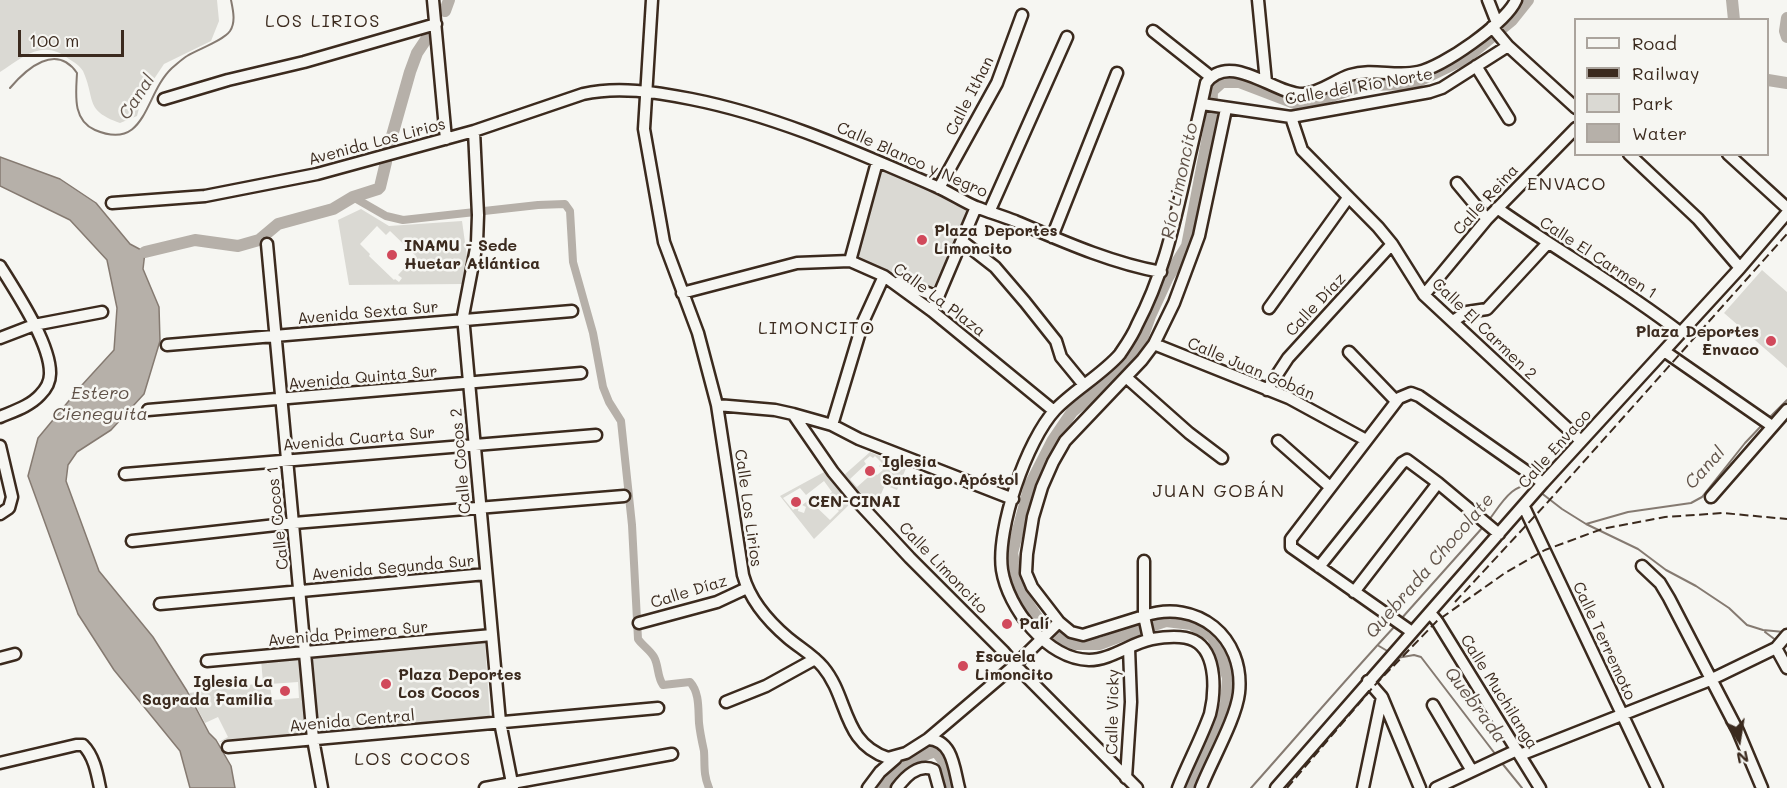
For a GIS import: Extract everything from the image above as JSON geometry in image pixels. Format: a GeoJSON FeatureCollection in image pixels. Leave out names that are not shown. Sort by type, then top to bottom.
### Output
{"type":"FeatureCollection","features":[{"type":"Feature","properties":{"kind":"street"},"geometry":{"type":"LineString","coordinates":[[433,0],[446,139]]}},
{"type":"Feature","properties":{"kind":"street","name":"Calle Los Lirios"},"geometry":{"type":"LineString","coordinates":[[652,0],[644,129],[654,193],[664,242],[698,333],[717,405],[743,575],[747,588],[753,600],[775,626],[815,659],[833,682],[856,736],[874,752],[888,758],[897,757]]}},
{"type":"Feature","properties":{"kind":"street"},"geometry":{"type":"LineString","coordinates":[[1258,0],[1266,81]]}},
{"type":"Feature","properties":{"kind":"street"},"geometry":{"type":"LineString","coordinates":[[1488,0],[1494,27],[1505,43],[1574,104]]}},
{"type":"Feature","properties":{"kind":"street"},"geometry":{"type":"LineString","coordinates":[[1201,788],[1232,718],[1239,695],[1239,676],[1228,644],[1217,627],[1199,616],[1184,612],[1157,611],[1129,648],[1089,660],[1075,658],[1059,651],[1043,637],[1013,602],[1002,572],[1001,559],[1005,530],[1026,457],[1054,411],[1119,355],[1137,326],[1161,272],[1171,242],[1206,83],[1210,77],[1227,71],[1243,73],[1291,93],[1305,94],[1350,75],[1365,72],[1419,72],[1447,60],[1494,27],[1513,8],[1516,0]]}},
{"type":"Feature","properties":{"kind":"street","name":"Calle Ithan"},"geometry":{"type":"LineString","coordinates":[[939,188],[997,83],[1022,15]]}},
{"type":"Feature","properties":{"kind":"street"},"geometry":{"type":"LineString","coordinates":[[164,99],[436,24]]}},
{"type":"Feature","properties":{"kind":"street"},"geometry":{"type":"LineString","coordinates":[[1153,31],[1210,77]]}},
{"type":"Feature","properties":{"kind":"street"},"geometry":{"type":"LineString","coordinates":[[990,210],[1067,37]]}},
{"type":"Feature","properties":{"kind":"street","name":"Calle del Río Norte"},"geometry":{"type":"LineString","coordinates":[[1202,104],[1291,117],[1430,92],[1442,88],[1476,66],[1505,43]]}},
{"type":"Feature","properties":{"kind":"street"},"geometry":{"type":"LineString","coordinates":[[1476,66],[1509,119]]}},
{"type":"Feature","properties":{"kind":"street"},"geometry":{"type":"LineString","coordinates":[[1052,237],[1117,73]]}},
{"type":"Feature","properties":{"kind":"street","name":"Avenida Los Lirios"},"geometry":{"type":"LineString","coordinates":[[112,203],[164,201],[244,190],[351,166],[474,131],[582,94],[599,90],[645,92]]}},
{"type":"Feature","properties":{"kind":"street","name":"Calle Blanco y Negro"},"geometry":{"type":"LineString","coordinates":[[645,92],[721,105],[819,136],[939,188],[976,207],[990,210],[1052,237],[1139,268],[1161,272]]}},
{"type":"Feature","properties":{"kind":"street"},"geometry":{"type":"LineString","coordinates":[[1178,788],[1210,712],[1214,683],[1212,661],[1206,648],[1196,642],[1146,627],[1083,635],[1071,632],[1057,623],[1032,587],[1026,573],[1027,554],[1033,517],[1042,487],[1065,441],[1127,378],[1154,344],[1174,303],[1199,236],[1226,109]]}},
{"type":"Feature","properties":{"kind":"street","name":"Calle El Carmen 2"},"geometry":{"type":"LineString","coordinates":[[1291,117],[1302,150],[1378,226],[1424,295],[1581,441]]}},
{"type":"Feature","properties":{"kind":"street","name":"Calle Reina"},"geometry":{"type":"LineString","coordinates":[[1424,295],[1486,219],[1574,129]]}},
{"type":"Feature","properties":{"kind":"street","name":"Calle Cocos 2"},"geometry":{"type":"LineString","coordinates":[[474,131],[478,198],[477,243],[463,320],[500,722],[512,786]]}},
{"type":"Feature","properties":{"kind":"street"},"geometry":{"type":"LineString","coordinates":[[1631,156],[1698,219],[1740,268]]}},
{"type":"Feature","properties":{"kind":"street"},"geometry":{"type":"LineString","coordinates":[[1730,156],[1787,210]]}},
{"type":"Feature","properties":{"kind":"street"},"geometry":{"type":"LineString","coordinates":[[850,261],[877,162]]}},
{"type":"Feature","properties":{"kind":"street"},"geometry":{"type":"LineString","coordinates":[[1457,183],[1486,219]]}},
{"type":"Feature","properties":{"kind":"street"},"geometry":{"type":"LineString","coordinates":[[1269,308],[1348,198]]}},
{"type":"Feature","properties":{"kind":"street"},"geometry":{"type":"LineString","coordinates":[[932,311],[976,207]]}},
{"type":"Feature","properties":{"kind":"street","name":"Calle El Carmen 1"},"geometry":{"type":"LineString","coordinates":[[1497,208],[1547,244],[1599,274],[1681,333]]}},
{"type":"Feature","properties":{"kind":"street","name":"Calle Envaco"},"geometry":{"type":"LineString","coordinates":[[1276,788],[1430,613],[1497,532],[1524,507],[1581,441],[1740,268],[1787,210]]}},
{"type":"Feature","properties":{"kind":"street"},"geometry":{"type":"LineString","coordinates":[[963,242],[995,267],[1025,302],[1056,340],[1061,357],[1084,385]]}},
{"type":"Feature","properties":{"kind":"street","name":"Calle Cocos 1"},"geometry":{"type":"LineString","coordinates":[[267,244],[313,739],[322,788]]}},
{"type":"Feature","properties":{"kind":"street","name":"Calle Díaz"},"geometry":{"type":"LineString","coordinates":[[1267,390],[1288,358],[1392,244]]}},
{"type":"Feature","properties":{"kind":"street"},"geometry":{"type":"LineString","coordinates":[[1453,321],[1467,312],[1487,309],[1547,244]]}},
{"type":"Feature","properties":{"kind":"street","name":"Calle La Plaza"},"geometry":{"type":"LineString","coordinates":[[682,293],[798,262],[850,261],[884,276],[932,311],[1054,411]]}},
{"type":"Feature","properties":{"kind":"street"},"geometry":{"type":"LineString","coordinates":[[0,266],[34,325],[47,356],[50,374],[41,394],[31,403],[0,417]]}},
{"type":"Feature","properties":{"kind":"street"},"geometry":{"type":"LineString","coordinates":[[832,425],[859,332],[884,276],[938,297]]}},
{"type":"Feature","properties":{"kind":"street","name":"Avenida Sexta Sur"},"geometry":{"type":"LineString","coordinates":[[167,345],[572,310]]}},
{"type":"Feature","properties":{"kind":"street"},"geometry":{"type":"LineString","coordinates":[[0,338],[34,325],[102,312]]}},
{"type":"Feature","properties":{"kind":"street","name":"Calle Juan Gobán"},"geometry":{"type":"LineString","coordinates":[[1154,344],[1289,398],[1366,440]]}},
{"type":"Feature","properties":{"kind":"street"},"geometry":{"type":"LineString","coordinates":[[1664,351],[1772,426]]}},
{"type":"Feature","properties":{"kind":"street"},"geometry":{"type":"LineString","coordinates":[[1348,352],[1396,401]]}},
{"type":"Feature","properties":{"kind":"street","name":"Avenida Quinta Sur"},"geometry":{"type":"LineString","coordinates":[[148,410],[581,373]]}},
{"type":"Feature","properties":{"kind":"street"},"geometry":{"type":"LineString","coordinates":[[1127,378],[1189,433],[1222,458]]}},
{"type":"Feature","properties":{"kind":"street"},"geometry":{"type":"LineString","coordinates":[[1412,632],[1291,547],[1291,539],[1396,401],[1411,393],[1419,396],[1540,488]]}},
{"type":"Feature","properties":{"kind":"street"},"geometry":{"type":"LineString","coordinates":[[717,405],[775,410],[832,425],[859,439],[1013,499]]}},
{"type":"Feature","properties":{"kind":"street"},"geometry":{"type":"LineString","coordinates":[[1711,497],[1787,411]]}},
{"type":"Feature","properties":{"kind":"street","name":"Calle Limoncito"},"geometry":{"type":"LineString","coordinates":[[793,414],[833,472],[857,501],[1014,665],[1137,788]]}},
{"type":"Feature","properties":{"kind":"street","name":"Avenida Cuarta Sur"},"geometry":{"type":"LineString","coordinates":[[125,474],[596,435]]}},
{"type":"Feature","properties":{"kind":"street"},"geometry":{"type":"LineString","coordinates":[[1278,441],[1330,487]]}},
{"type":"Feature","properties":{"kind":"street"},"geometry":{"type":"LineString","coordinates":[[0,446],[12,498],[9,508],[0,514]]}},
{"type":"Feature","properties":{"kind":"street"},"geometry":{"type":"LineString","coordinates":[[1319,567],[1405,460],[1412,462],[1497,532]]}},
{"type":"Feature","properties":{"kind":"street"},"geometry":{"type":"LineString","coordinates":[[1354,592],[1438,483]]}},
{"type":"Feature","properties":{"kind":"street"},"geometry":{"type":"LineString","coordinates":[[132,541],[294,523],[624,496]]}},
{"type":"Feature","properties":{"kind":"street","name":"Calle Terremoto"},"geometry":{"type":"LineString","coordinates":[[1524,507],[1657,788]]}},
{"type":"Feature","properties":{"kind":"street"},"geometry":{"type":"LineString","coordinates":[[1144,561],[1146,627]]}},
{"type":"Feature","properties":{"kind":"street"},"geometry":{"type":"LineString","coordinates":[[1642,566],[1660,583],[1738,731],[1762,788]]}},
{"type":"Feature","properties":{"kind":"street","name":"Avenida Segunda Sur"},"geometry":{"type":"LineString","coordinates":[[160,604],[486,574]]}},
{"type":"Feature","properties":{"kind":"street","name":"Calle Díaz"},"geometry":{"type":"LineString","coordinates":[[639,623],[717,602],[747,588]]}},
{"type":"Feature","properties":{"kind":"street","name":"Calle Muchilanga"},"geometry":{"type":"LineString","coordinates":[[1430,613],[1437,621],[1515,753],[1540,788]]}},
{"type":"Feature","properties":{"kind":"street"},"geometry":{"type":"LineString","coordinates":[[868,788],[880,772],[897,757],[928,739],[1014,665],[1057,623]]}},
{"type":"Feature","properties":{"kind":"street","name":"Avenida Primera Sur"},"geometry":{"type":"LineString","coordinates":[[207,661],[492,635]]}},
{"type":"Feature","properties":{"kind":"street"},"geometry":{"type":"LineString","coordinates":[[1436,788],[1515,753],[1623,715],[1710,680],[1777,646],[1787,635]]}},
{"type":"Feature","properties":{"kind":"street"},"geometry":{"type":"LineString","coordinates":[[1777,646],[1787,668]]}},
{"type":"Feature","properties":{"kind":"street","name":"Calle Vicky"},"geometry":{"type":"LineString","coordinates":[[1126,778],[1131,702],[1129,648]]}},
{"type":"Feature","properties":{"kind":"street"},"geometry":{"type":"LineString","coordinates":[[0,658],[15,654]]}},
{"type":"Feature","properties":{"kind":"street"},"geometry":{"type":"LineString","coordinates":[[726,702],[766,686],[815,659]]}},
{"type":"Feature","properties":{"kind":"street"},"geometry":{"type":"LineString","coordinates":[[1368,681],[1382,697],[1420,788]]}},
{"type":"Feature","properties":{"kind":"street"},"geometry":{"type":"LineString","coordinates":[[1363,788],[1382,697]]}},
{"type":"Feature","properties":{"kind":"street"},"geometry":{"type":"LineString","coordinates":[[1433,705],[1472,771]]}},
{"type":"Feature","properties":{"kind":"street","name":"Avenida Central"},"geometry":{"type":"LineString","coordinates":[[228,747],[658,708]]}},
{"type":"Feature","properties":{"kind":"street"},"geometry":{"type":"LineString","coordinates":[[928,739],[941,742],[949,750],[959,788]]}},
{"type":"Feature","properties":{"kind":"street"},"geometry":{"type":"LineString","coordinates":[[0,763],[76,745],[83,746],[89,751],[100,788]]}},
{"type":"Feature","properties":{"kind":"street"},"geometry":{"type":"LineString","coordinates":[[485,788],[512,786],[672,754]]}},
{"type":"Feature","properties":{"kind":"street"},"geometry":{"type":"LineString","coordinates":[[897,788],[904,778],[913,772],[929,768],[934,770],[939,788]]}},
{"type":"Feature","properties":{"kind":"green space"},"geometry":{"type":"Polygon","coordinates":[[[0,0],[217,0],[219,21],[211,41],[164,64],[142,97],[137,116],[120,123],[96,108],[83,71],[77,64],[60,53],[50,50],[33,52],[0,72],[0,0]]]}},
{"type":"Feature","properties":{"kind":"green space"},"geometry":{"type":"Polygon","coordinates":[[[879,168],[971,208],[937,293],[854,261],[879,168]]]}},
{"type":"Feature","properties":{"kind":"green space"},"geometry":{"type":"Polygon","coordinates":[[[361,209],[389,226],[462,221],[468,264],[463,284],[349,285],[338,220],[361,209]],[[377,226],[360,244],[370,254],[369,256],[399,282],[402,278],[398,275],[416,256],[390,231],[386,235],[377,226]]]}},
{"type":"Feature","properties":{"kind":"green space","name":"Plaza Deportes Envaco"},"geometry":{"type":"Polygon","coordinates":[[[1762,270],[1787,292],[1787,368],[1724,313],[1762,270]]]}},
{"type":"Feature","properties":{"kind":"green space"},"geometry":{"type":"Polygon","coordinates":[[[885,451],[909,461],[897,490],[885,485],[874,510],[843,476],[870,452],[882,457],[885,451]],[[870,456],[864,461],[866,464],[850,479],[857,487],[874,472],[877,475],[883,470],[879,466],[882,463],[875,456],[873,458],[870,456]]]}},
{"type":"Feature","properties":{"kind":"green space"},"geometry":{"type":"Polygon","coordinates":[[[826,471],[852,502],[814,539],[780,496],[826,471]],[[824,481],[806,495],[800,488],[783,498],[793,510],[799,506],[798,511],[804,513],[806,507],[802,505],[809,500],[830,520],[839,511],[825,498],[832,492],[824,481]]]}},
{"type":"Feature","properties":{"kind":"green space"},"geometry":{"type":"Polygon","coordinates":[[[485,642],[490,718],[317,733],[310,657],[485,642]]]}},
{"type":"Feature","properties":{"kind":"green space"},"geometry":{"type":"Polygon","coordinates":[[[300,656],[306,734],[219,742],[228,737],[218,717],[205,723],[189,693],[263,683],[261,659],[300,656]],[[298,682],[270,684],[272,700],[299,698],[298,682]]]}},
{"type":"Feature","properties":{"kind":"water","name":"Estero Cieneguita"},"geometry":{"type":"Polygon","coordinates":[[[0,157],[60,179],[96,203],[130,244],[145,252],[143,269],[159,307],[160,341],[144,394],[111,430],[77,452],[68,465],[66,481],[99,571],[153,637],[187,691],[209,733],[216,740],[231,766],[235,788],[190,788],[180,751],[114,670],[78,614],[28,476],[38,438],[114,350],[117,308],[107,260],[70,220],[0,186],[0,157]]]}},
{"type":"Feature","properties":{"kind":"waterway","name":"Canal"},"geometry":{"type":"LineString","coordinates":[[10,88],[33,67],[51,59],[60,60],[69,64],[77,73],[77,106],[82,120],[95,130],[112,135],[125,133],[135,127],[172,68],[187,56],[227,35],[233,20],[231,0]]}},
{"type":"Feature","properties":{"kind":"waterway"},"geometry":{"type":"LineString","coordinates":[[445,11],[449,0]]}},
{"type":"Feature","properties":{"kind":"waterway","name":"Río Limoncito"},"geometry":{"type":"LineString","coordinates":[[1190,788],[1226,704],[1228,678],[1220,651],[1212,636],[1191,624],[1166,621],[1100,644],[1076,644],[1057,637],[1039,620],[1020,592],[1012,553],[1030,485],[1053,440],[1072,412],[1113,378],[1138,350],[1150,316],[1168,277],[1187,246],[1211,121],[1212,91],[1222,82],[1239,82],[1305,105],[1364,85],[1412,84],[1466,58],[1512,20],[1528,0]]}},
{"type":"Feature","properties":{"kind":"waterway","name":"Río Limoncito"},"geometry":{"type":"LineString","coordinates":[[1732,0],[1734,18]]}},
{"type":"Feature","properties":{"kind":"waterway","name":"Río Limoncito"},"geometry":{"type":"LineString","coordinates":[[1787,18],[1785,31],[1787,37]]}},
{"type":"Feature","properties":{"kind":"waterway"},"geometry":{"type":"LineString","coordinates":[[388,150],[410,72],[417,53],[429,35]]}},
{"type":"Feature","properties":{"kind":"waterway","name":"Río Limoncito"},"geometry":{"type":"LineString","coordinates":[[1769,80],[1787,83]]}},
{"type":"Feature","properties":{"kind":"waterway"},"geometry":{"type":"LineString","coordinates":[[145,252],[195,240],[238,246],[259,240],[278,224],[333,209],[353,197],[378,189],[386,162]]}},
{"type":"Feature","properties":{"kind":"waterway"},"geometry":{"type":"LineString","coordinates":[[353,197],[386,216],[403,220],[538,205],[565,204],[570,211],[573,262],[593,333],[603,387],[621,421],[632,525],[638,639],[654,657],[663,685],[690,682],[693,686],[698,702],[705,774],[709,788]]}},
{"type":"Feature","properties":{"kind":"waterway","name":"Canal"},"geometry":{"type":"LineString","coordinates":[[1768,419],[1787,400]]}},
{"type":"Feature","properties":{"kind":"waterway","name":"Canal"},"geometry":{"type":"LineString","coordinates":[[1586,524],[1628,512],[1691,503],[1702,497],[1764,423]]}},
{"type":"Feature","properties":{"kind":"waterway","name":"Quebrada Chocolate"},"geometry":{"type":"LineString","coordinates":[[1489,520],[1508,495],[1515,490],[1528,486],[1536,488]]}},
{"type":"Feature","properties":{"kind":"waterway","name":"Quebrada Chocolate"},"geometry":{"type":"LineString","coordinates":[[1540,492],[1586,524],[1638,549],[1666,570],[1696,586],[1729,608],[1747,625],[1763,630],[1784,632]]}},
{"type":"Feature","properties":{"kind":"waterway","name":"Quebrada Chocolate"},"geometry":{"type":"LineString","coordinates":[[1401,619],[1483,527]]}},
{"type":"Feature","properties":{"kind":"waterway","name":"Quebrada Chocolate"},"geometry":{"type":"LineString","coordinates":[[1251,788],[1395,626]]}},
{"type":"Feature","properties":{"kind":"waterway"},"geometry":{"type":"LineString","coordinates":[[1765,632],[1777,641]]}},
{"type":"Feature","properties":{"kind":"waterway","name":"Quebrada"},"geometry":{"type":"LineString","coordinates":[[1379,646],[1389,652]]}},
{"type":"Feature","properties":{"kind":"waterway","name":"Quebrada"},"geometry":{"type":"LineString","coordinates":[[1397,658],[1414,655],[1421,657],[1496,755]]}},
{"type":"Feature","properties":{"kind":"waterway","name":"Río Limoncito"},"geometry":{"type":"LineString","coordinates":[[884,788],[907,765],[936,751],[945,763],[950,788]]}},
{"type":"Feature","properties":{"kind":"waterway","name":"Quebrada"},"geometry":{"type":"LineString","coordinates":[[1501,762],[1522,788]]}},
{"type":"Feature","properties":{"kind":"railway"},"geometry":{"type":"LineString","coordinates":[[1455,602],[1546,504],[1787,234]]}},
{"type":"Feature","properties":{"kind":"railway"},"geometry":{"type":"LineString","coordinates":[[1287,788],[1374,686],[1437,621],[1505,573],[1545,550],[1602,529],[1665,517],[1723,513],[1787,519]]}},
{"type":"Feature","properties":{"kind":"place","name":"Plaza Deportes Limoncito"},"geometry":{"type":"Point","coordinates":[922,240]}},
{"type":"Feature","properties":{"kind":"place","name":"INAMU - Sede Huetar Atlántica"},"geometry":{"type":"Point","coordinates":[392,255]}},
{"type":"Feature","properties":{"kind":"place","name":"Plaza Deportes Envaco"},"geometry":{"type":"Point","coordinates":[1771,341]}},
{"type":"Feature","properties":{"kind":"place","name":"Iglesia Santiago Apóstol"},"geometry":{"type":"Point","coordinates":[870,471]}},
{"type":"Feature","properties":{"kind":"place","name":"CEN-CINAI"},"geometry":{"type":"Point","coordinates":[796,502]}},
{"type":"Feature","properties":{"kind":"place","name":"Palí"},"geometry":{"type":"Point","coordinates":[1007,624]}},
{"type":"Feature","properties":{"kind":"place","name":"Escuela Limoncito"},"geometry":{"type":"Point","coordinates":[963,666]}},
{"type":"Feature","properties":{"kind":"place","name":"Plaza Deportes Los Cocos"},"geometry":{"type":"Point","coordinates":[386,684]}},
{"type":"Feature","properties":{"kind":"place","name":"Iglesia La Sagrada Familia"},"geometry":{"type":"Point","coordinates":[285,691]}},
{"type":"Feature","properties":{"kind":"district","name":"LOS LIRIOS"},"geometry":{"type":"Point","coordinates":[323,21]}},
{"type":"Feature","properties":{"kind":"district","name":"ENVACO"},"geometry":{"type":"Point","coordinates":[1567,184]}},
{"type":"Feature","properties":{"kind":"district","name":"LIMONCITO"},"geometry":{"type":"Point","coordinates":[817,328]}},
{"type":"Feature","properties":{"kind":"district","name":"JUAN GOBÁN"},"geometry":{"type":"Point","coordinates":[1219,491]}},
{"type":"Feature","properties":{"kind":"district","name":"LOS COCOS"},"geometry":{"type":"Point","coordinates":[413,759]}}]}
